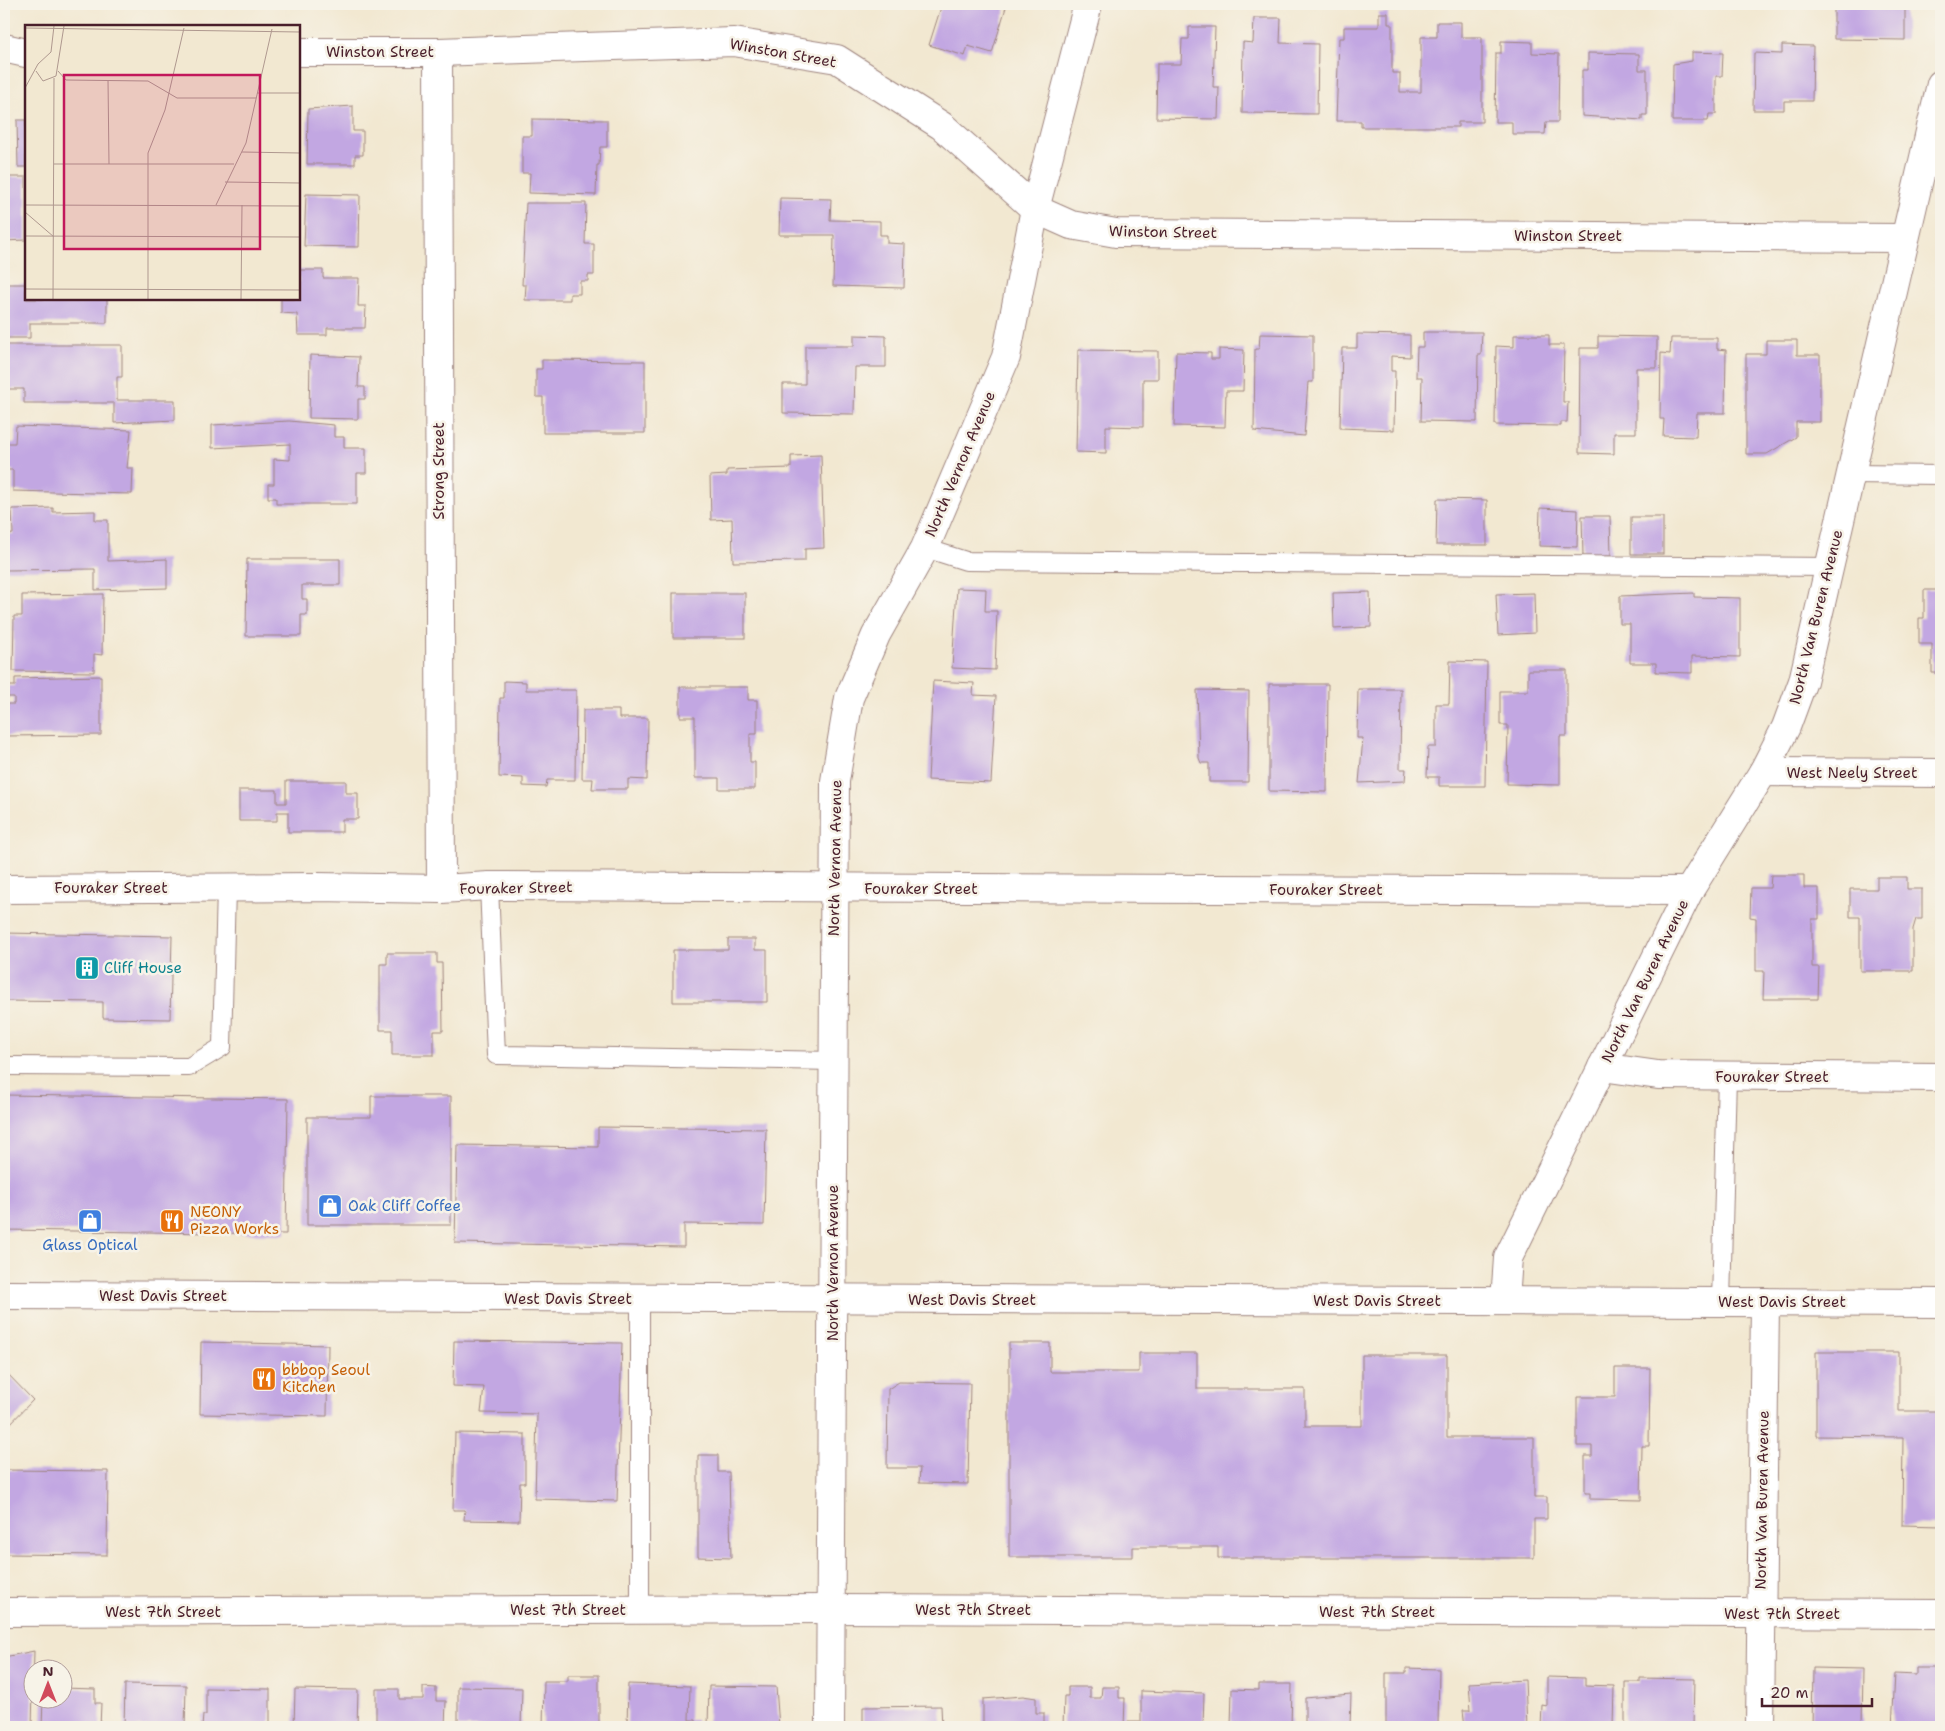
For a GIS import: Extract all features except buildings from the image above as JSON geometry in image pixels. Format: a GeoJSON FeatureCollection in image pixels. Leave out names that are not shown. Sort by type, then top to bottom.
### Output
{"type":"FeatureCollection","features":[{"type":"Feature","properties":{"kind":"street","name":"North Vernon Avenue"},"geometry":{"type":"LineString","coordinates":[[830,1727],[835,781],[849,698],[876,635],[924,548],[1006,357],[1035,209],[1088,4]]}},
{"type":"Feature","properties":{"kind":"street","name":"Winston Street"},"geometry":{"type":"LineString","coordinates":[[300,52],[438,52],[734,42],[837,59],[942,126],[1035,209],[1071,225],[1116,233],[1904,238]]}},
{"type":"Feature","properties":{"kind":"street","name":"Strong Street"},"geometry":{"type":"LineString","coordinates":[[438,52],[441,889]]}},
{"type":"Feature","properties":{"kind":"street","name":"North Van Buren Avenue"},"geometry":{"type":"LineString","coordinates":[[1505,1301],[1508,1258],[1688,891],[1763,772],[1786,727],[1803,681],[1904,238],[1930,183],[1941,84]]}},
{"type":"Feature","properties":{"kind":"street","name":"West Neely Street"},"geometry":{"type":"LineString","coordinates":[[1763,772],[1941,773]]}},
{"type":"Feature","properties":{"kind":"street","name":"Fouraker Street"},"geometry":{"type":"LineString","coordinates":[[4,889],[441,889],[489,886],[1688,891]]}},
{"type":"Feature","properties":{"kind":"street","name":"Fouraker Street"},"geometry":{"type":"LineString","coordinates":[[1602,1067],[1658,1075],[1727,1077],[1941,1077]]}},
{"type":"Feature","properties":{"kind":"street","name":"West Davis Street"},"geometry":{"type":"LineString","coordinates":[[4,1295],[833,1300],[1941,1303]]}},
{"type":"Feature","properties":{"kind":"street","name":"North Van Buren Avenue"},"geometry":{"type":"LineString","coordinates":[[1760,1727],[1765,1302]]}},
{"type":"Feature","properties":{"kind":"street","name":"West 7th Street"},"geometry":{"type":"LineString","coordinates":[[4,1612],[830,1609],[1941,1614]]}},
{"type":"Feature","properties":{"kind":"lane"},"geometry":{"type":"LineString","coordinates":[[1850,474],[1941,475]]}},
{"type":"Feature","properties":{"kind":"lane"},"geometry":{"type":"LineString","coordinates":[[924,548],[966,561],[1830,567]]}},
{"type":"Feature","properties":{"kind":"lane"},"geometry":{"type":"LineString","coordinates":[[489,886],[496,1055],[834,1061]]}},
{"type":"Feature","properties":{"kind":"lane"},"geometry":{"type":"LineString","coordinates":[[4,1066],[189,1067],[222,1047],[226,888]]}},
{"type":"Feature","properties":{"kind":"lane"},"geometry":{"type":"LineString","coordinates":[[1721,1302],[1727,1077]]}},
{"type":"Feature","properties":{"kind":"lane"},"geometry":{"type":"LineString","coordinates":[[640,1299],[640,1610]]}},
{"type":"Feature","properties":{"kind":"place","name":"Cliff House"},"geometry":{"type":"Point","coordinates":[87,968]}},
{"type":"Feature","properties":{"kind":"place","name":"Oak Cliff Coffee"},"geometry":{"type":"Point","coordinates":[330,1206]}},
{"type":"Feature","properties":{"kind":"place","name":"Glass Optical"},"geometry":{"type":"Point","coordinates":[90,1221]}},
{"type":"Feature","properties":{"kind":"place","name":"NEONY Pizza Works"},"geometry":{"type":"Point","coordinates":[172,1221]}},
{"type":"Feature","properties":{"kind":"place","name":"bbbop Seoul Kitchen"},"geometry":{"type":"Point","coordinates":[264,1379]}}]}
